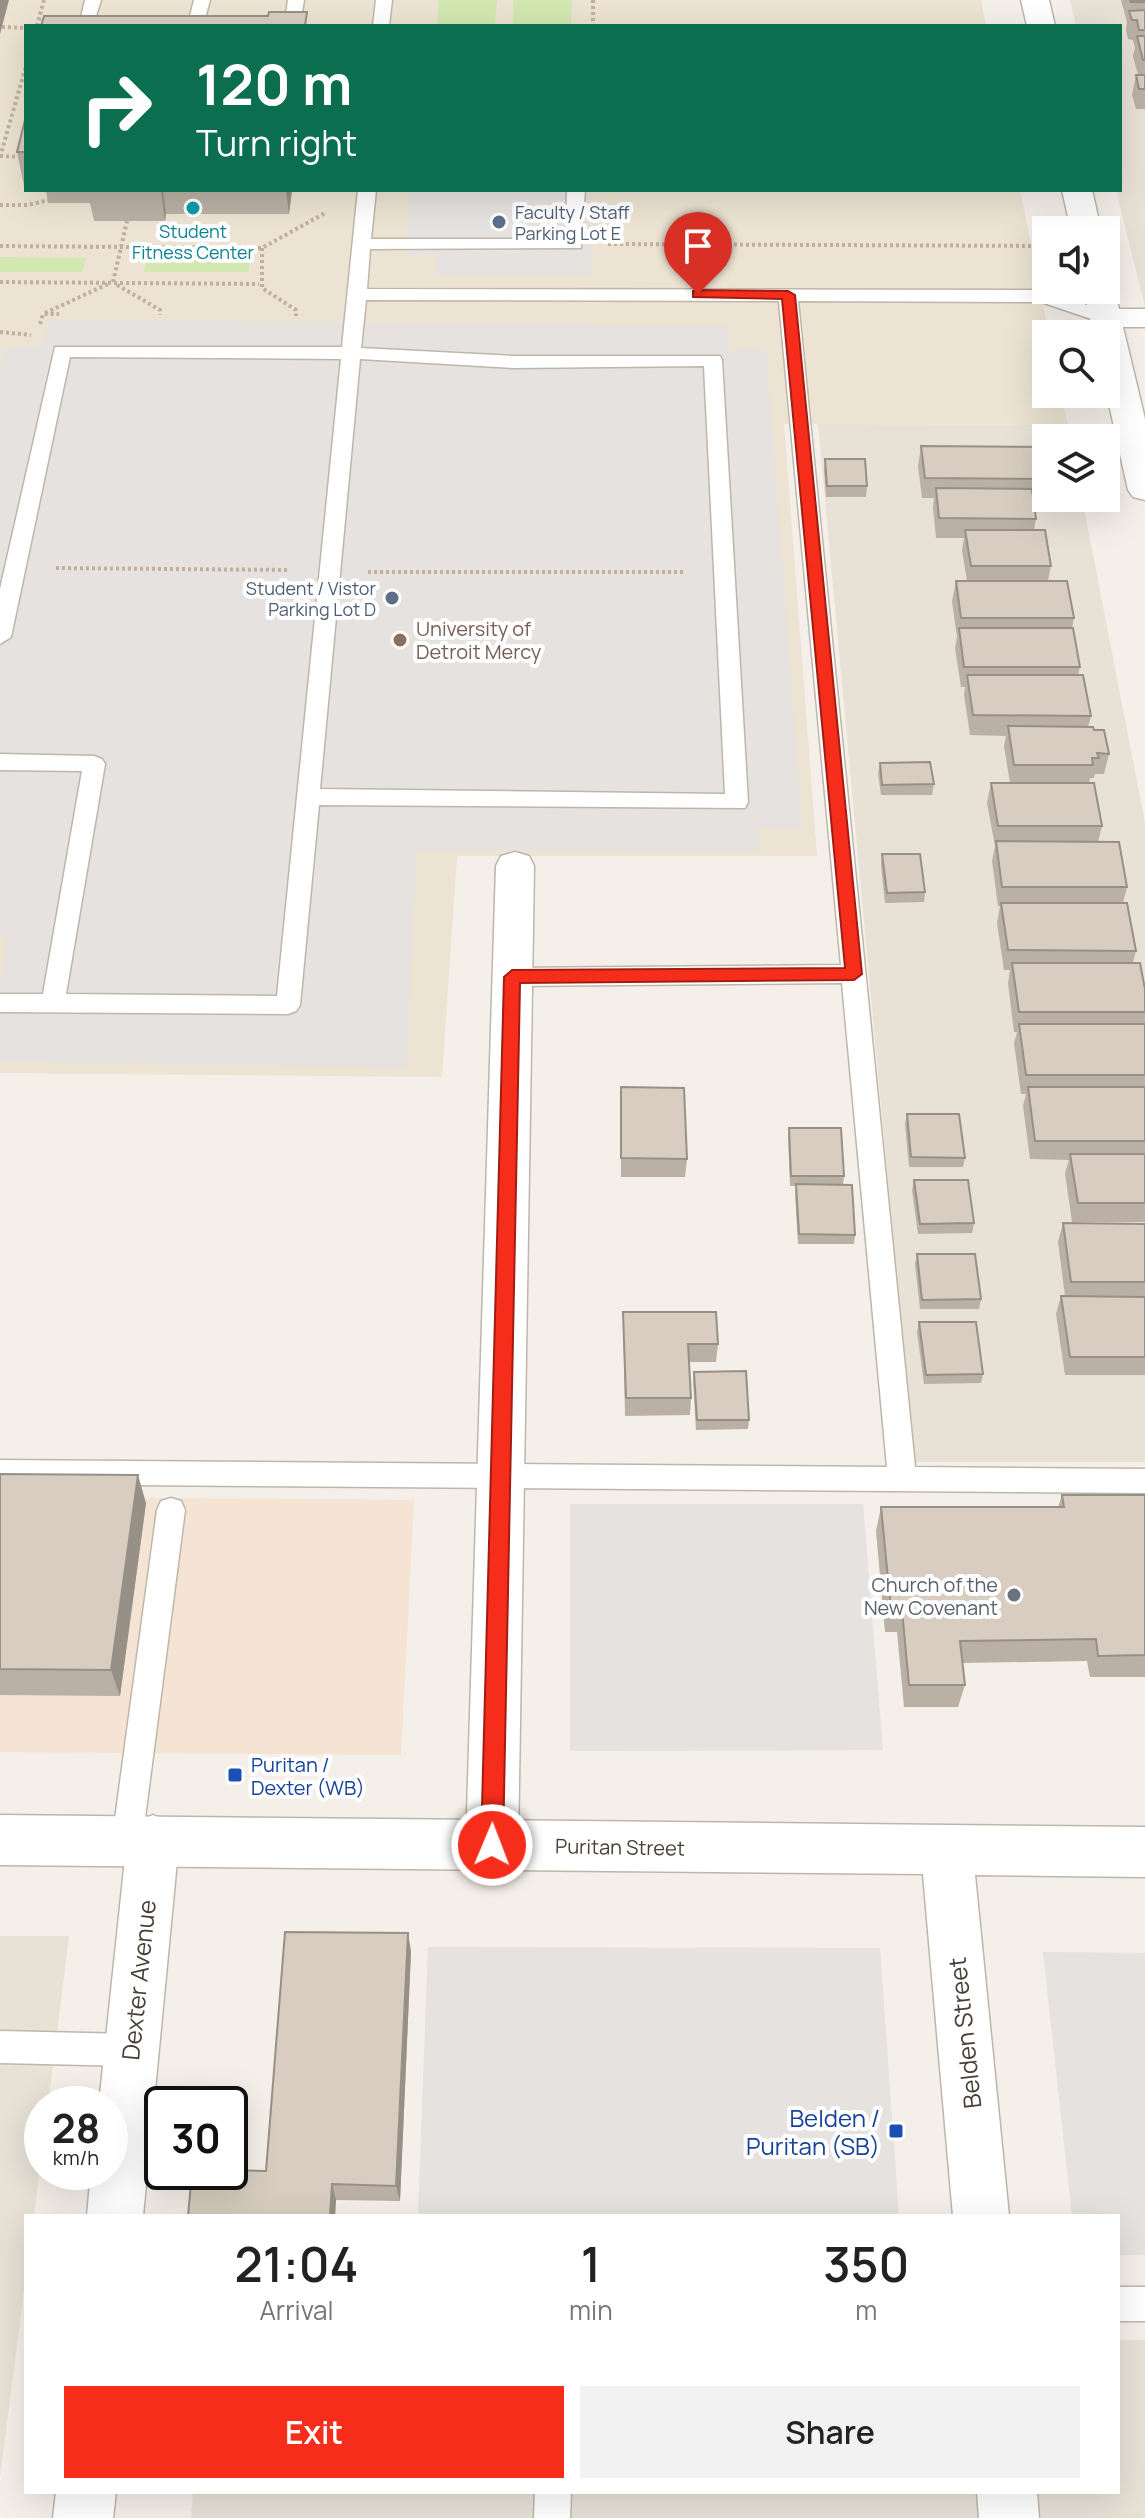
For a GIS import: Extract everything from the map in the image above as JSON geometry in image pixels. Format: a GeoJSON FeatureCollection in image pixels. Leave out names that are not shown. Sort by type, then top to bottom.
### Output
{"type":"FeatureCollection","features":[{"type":"Feature","properties":{"kind":"street"},"geometry":{"type":"LineString","coordinates":[[1035,0],[1041,24]]}},
{"type":"Feature","properties":{"kind":"street"},"geometry":{"type":"LineString","coordinates":[[1077,192],[1083,216]]}},
{"type":"Feature","properties":{"kind":"street"},"geometry":{"type":"LineString","coordinates":[[1103,304],[1145,318]]}},
{"type":"Feature","properties":{"kind":"street"},"geometry":{"type":"LineString","coordinates":[[1103,304],[1145,490]]}},
{"type":"Feature","properties":{"kind":"street"},"geometry":{"type":"LineString","coordinates":[[492,1845],[515,866]]}},
{"type":"Feature","properties":{"kind":"street","name":"Puritan Street"},"geometry":{"type":"LineString","coordinates":[[0,1840],[1145,1852]]}},
{"type":"Feature","properties":{"kind":"street","name":"Dexter Avenue"},"geometry":{"type":"LineString","coordinates":[[115,2214],[131,2050],[140,1841]]}},
{"type":"Feature","properties":{"kind":"street","name":"Belden Street"},"geometry":{"type":"LineString","coordinates":[[947,1850],[981,2214]]}},
{"type":"Feature","properties":{"kind":"street"},"geometry":{"type":"LineString","coordinates":[[83,2518],[86,2494]]}},
{"type":"Feature","properties":{"kind":"street"},"geometry":{"type":"LineString","coordinates":[[1007,2494],[1009,2518]]}},
{"type":"Feature","properties":{"kind":"lane"},"geometry":{"type":"LineString","coordinates":[[93,0],[86,24],[141,24]]}},
{"type":"Feature","properties":{"kind":"lane"},"geometry":{"type":"LineString","coordinates":[[196,24],[202,0]]}},
{"type":"Feature","properties":{"kind":"lane"},"geometry":{"type":"LineString","coordinates":[[292,24],[296,0]]}},
{"type":"Feature","properties":{"kind":"lane"},"geometry":{"type":"LineString","coordinates":[[381,24],[384,0]]}},
{"type":"Feature","properties":{"kind":"lane"},"geometry":{"type":"LineString","coordinates":[[0,1003],[288,1005],[367,192]]}},
{"type":"Feature","properties":{"kind":"lane"},"geometry":{"type":"LineString","coordinates":[[363,244],[575,244],[576,192]]}},
{"type":"Feature","properties":{"kind":"lane"},"geometry":{"type":"LineString","coordinates":[[359,294],[1032,296]]}},
{"type":"Feature","properties":{"kind":"lane"},"geometry":{"type":"LineString","coordinates":[[788,295],[902,1479]]}},
{"type":"Feature","properties":{"kind":"lane"},"geometry":{"type":"LineString","coordinates":[[0,637],[62,351],[352,353],[514,362],[713,360],[737,802],[309,797]]}},
{"type":"Feature","properties":{"kind":"lane"},"geometry":{"type":"LineString","coordinates":[[0,762],[94,764],[53,1003]]}},
{"type":"Feature","properties":{"kind":"lane"},"geometry":{"type":"LineString","coordinates":[[512,977],[854,974]]}},
{"type":"Feature","properties":{"kind":"lane"},"geometry":{"type":"LineString","coordinates":[[0,1472],[1145,1481]]}},
{"type":"Feature","properties":{"kind":"lane"},"geometry":{"type":"LineString","coordinates":[[140,1841],[171,1510]]}},
{"type":"Feature","properties":{"kind":"lane"},"geometry":{"type":"LineString","coordinates":[[0,2047],[131,2050]]}},
{"type":"Feature","properties":{"kind":"lane"},"geometry":{"type":"LineString","coordinates":[[1120,2304],[1145,2304]]}},
{"type":"Feature","properties":{"kind":"lane"},"geometry":{"type":"LineString","coordinates":[[552,2518],[553,2494]]}},
{"type":"Feature","properties":{"kind":"path"},"geometry":{"type":"LineString","coordinates":[[38,24],[44,0]]}},
{"type":"Feature","properties":{"kind":"path"},"geometry":{"type":"LineString","coordinates":[[593,0],[593,24]]}},
{"type":"Feature","properties":{"kind":"path"},"geometry":{"type":"LineString","coordinates":[[2,27],[24,28]]}},
{"type":"Feature","properties":{"kind":"path"},"geometry":{"type":"LineString","coordinates":[[24,73],[0,157],[24,157]]}},
{"type":"Feature","properties":{"kind":"path"},"geometry":{"type":"LineString","coordinates":[[0,128],[9,128]]}},
{"type":"Feature","properties":{"kind":"path"},"geometry":{"type":"LineString","coordinates":[[0,205],[28,205],[49,200]]}},
{"type":"Feature","properties":{"kind":"path"},"geometry":{"type":"LineString","coordinates":[[0,246],[262,248],[337,207]]}},
{"type":"Feature","properties":{"kind":"path"},"geometry":{"type":"LineString","coordinates":[[113,282],[127,221]]}},
{"type":"Feature","properties":{"kind":"path"},"geometry":{"type":"LineString","coordinates":[[575,244],[1032,246]]}},
{"type":"Feature","properties":{"kind":"path"},"geometry":{"type":"LineString","coordinates":[[262,248],[259,284],[262,291],[296,310],[296,316]]}},
{"type":"Feature","properties":{"kind":"path"},"geometry":{"type":"LineString","coordinates":[[0,282],[259,284]]}},
{"type":"Feature","properties":{"kind":"path"},"geometry":{"type":"LineString","coordinates":[[43,314],[113,282]]}},
{"type":"Feature","properties":{"kind":"path"},"geometry":{"type":"LineString","coordinates":[[113,282],[160,310],[160,315],[146,315]]}},
{"type":"Feature","properties":{"kind":"path"},"geometry":{"type":"LineString","coordinates":[[43,314],[72,315]]}},
{"type":"Feature","properties":{"kind":"path"},"geometry":{"type":"LineString","coordinates":[[0,332],[37,336],[43,314]]}},
{"type":"Feature","properties":{"kind":"path"},"geometry":{"type":"LineString","coordinates":[[16,567],[725,572]]}},
{"type":"Feature","properties":{"kind":"shaded area","name":"Student / Vistor Parking Lot D"},"geometry":{"type":"Polygon","coordinates":[[[0,0],[981,0],[986,24],[24,24],[24,192],[1020,192],[1032,250],[1032,304],[1043,304],[1046,320],[1032,320],[1032,408],[1064,408],[1068,424],[784,424],[817,856],[457,856],[442,1077],[0,1073],[0,0]]]}},
{"type":"Feature","properties":{"kind":"shaded area"},"geometry":{"type":"Polygon","coordinates":[[[1070,0],[1145,0],[1145,307],[1116,192],[1122,192],[1122,24],[1076,24],[1070,0]]]}},
{"type":"Feature","properties":{"kind":"shaded area","name":"Faculty / Staff Parking Lot E"},"geometry":{"type":"Polygon","coordinates":[[[410,192],[590,192],[591,275],[436,275],[436,255],[406,255],[410,192]]]}},
{"type":"Feature","properties":{"kind":"shaded area","name":"Student / Vistor Parking Lot D"},"geometry":{"type":"Polygon","coordinates":[[[50,319],[727,326],[729,350],[766,350],[802,828],[758,828],[759,851],[416,850],[407,1068],[0,1061],[0,991],[7,937],[0,936],[0,368],[5,348],[41,347],[50,319]]]}},
{"type":"Feature","properties":{"kind":"shaded area"},"geometry":{"type":"Polygon","coordinates":[[[818,424],[1032,425],[1032,512],[1085,512],[1145,823],[1145,1462],[914,1462],[818,424]]]}},
{"type":"Feature","properties":{"kind":"shaded area"},"geometry":{"type":"Polygon","coordinates":[[[0,1497],[414,1500],[401,1755],[0,1752],[0,1497]]]}},
{"type":"Feature","properties":{"kind":"shaded area"},"geometry":{"type":"Polygon","coordinates":[[[570,1504],[863,1504],[883,1750],[570,1751],[570,1504]]]}},
{"type":"Feature","properties":{"kind":"shaded area"},"geometry":{"type":"Polygon","coordinates":[[[0,1936],[69,1936],[50,2086],[24,2086],[24,2190],[37,2190],[34,2214],[24,2214],[24,2291],[0,2477],[0,1936]]]}},
{"type":"Feature","properties":{"kind":"shaded area"},"geometry":{"type":"Polygon","coordinates":[[[428,1947],[880,1948],[899,2214],[418,2214],[428,1947]]]}},
{"type":"Feature","properties":{"kind":"shaded area"},"geometry":{"type":"Polygon","coordinates":[[[1043,1952],[1145,1953],[1145,2255],[1120,2255],[1120,2214],[1072,2214],[1043,1952]]]}},
{"type":"Feature","properties":{"kind":"shaded area"},"geometry":{"type":"Polygon","coordinates":[[[1120,2340],[1145,2340],[1145,2518],[191,2518],[193,2494],[1120,2494],[1120,2340]]]}},
{"type":"Feature","properties":{"kind":"green space"},"geometry":{"type":"Polygon","coordinates":[[[439,0],[497,0],[495,24],[437,24],[439,0]]]}},
{"type":"Feature","properties":{"kind":"green space"},"geometry":{"type":"Polygon","coordinates":[[[513,0],[572,0],[571,24],[513,24],[513,0]]]}},
{"type":"Feature","properties":{"kind":"green space"},"geometry":{"type":"Polygon","coordinates":[[[0,257],[86,258],[82,272],[0,272],[0,257]]]}},
{"type":"Feature","properties":{"kind":"green space"},"geometry":{"type":"Polygon","coordinates":[[[147,258],[251,258],[248,272],[144,272],[147,258]]]}},
{"type":"Feature","properties":{"kind":"building"},"geometry":{"type":"Polygon","coordinates":[[[1145,10],[1145,30],[1139,30],[1137,20],[1132,20],[1129,11],[1145,10]]]}},
{"type":"Feature","properties":{"kind":"building"},"geometry":{"type":"Polygon","coordinates":[[[269,12],[307,12],[305,24],[42,24],[44,16],[268,16],[269,12]]]}},
{"type":"Feature","properties":{"kind":"building"},"geometry":{"type":"Polygon","coordinates":[[[1137,36],[1145,36],[1145,60],[1143,60],[1137,36]]]}},
{"type":"Feature","properties":{"kind":"building"},"geometry":{"type":"Polygon","coordinates":[[[1136,75],[1145,75],[1145,89],[1139,89],[1136,75]]]}},
{"type":"Feature","properties":{"kind":"building"},"geometry":{"type":"Polygon","coordinates":[[[24,124],[24,152],[17,152],[24,124]]]}},
{"type":"Feature","properties":{"kind":"building"},"geometry":{"type":"Polygon","coordinates":[[[921,446],[1032,447],[1032,479],[925,478],[921,446]]]}},
{"type":"Feature","properties":{"kind":"building"},"geometry":{"type":"Polygon","coordinates":[[[825,459],[865,459],[867,486],[827,486],[825,459]]]}},
{"type":"Feature","properties":{"kind":"building"},"geometry":{"type":"Polygon","coordinates":[[[936,488],[1032,489],[1032,512],[1035,512],[1036,519],[939,518],[936,488]]]}},
{"type":"Feature","properties":{"kind":"building"},"geometry":{"type":"Polygon","coordinates":[[[965,530],[1045,530],[1051,566],[971,566],[965,530]]]}},
{"type":"Feature","properties":{"kind":"building"},"geometry":{"type":"Polygon","coordinates":[[[956,581],[1067,581],[1074,618],[961,618],[956,581]]]}},
{"type":"Feature","properties":{"kind":"building"},"geometry":{"type":"Polygon","coordinates":[[[959,628],[1073,628],[1080,667],[964,667],[959,628]]]}},
{"type":"Feature","properties":{"kind":"building"},"geometry":{"type":"Polygon","coordinates":[[[967,675],[1083,675],[1091,716],[973,715],[967,675]]]}},
{"type":"Feature","properties":{"kind":"building"},"geometry":{"type":"Polygon","coordinates":[[[1008,726],[1093,727],[1094,730],[1104,730],[1109,754],[1097,753],[1099,758],[1092,758],[1093,765],[1014,765],[1008,726]]]}},
{"type":"Feature","properties":{"kind":"building"},"geometry":{"type":"Polygon","coordinates":[[[930,762],[934,784],[882,785],[880,763],[930,762]]]}},
{"type":"Feature","properties":{"kind":"building"},"geometry":{"type":"Polygon","coordinates":[[[991,783],[1094,783],[1102,826],[998,826],[991,783]]]}},
{"type":"Feature","properties":{"kind":"building"},"geometry":{"type":"Polygon","coordinates":[[[996,841],[1119,842],[1127,887],[1002,887],[996,841]]]}},
{"type":"Feature","properties":{"kind":"building"},"geometry":{"type":"Polygon","coordinates":[[[882,854],[920,854],[925,892],[887,893],[882,854]]]}},
{"type":"Feature","properties":{"kind":"building"},"geometry":{"type":"Polygon","coordinates":[[[1001,903],[1127,903],[1136,951],[1008,950],[1001,903]]]}},
{"type":"Feature","properties":{"kind":"building"},"geometry":{"type":"Polygon","coordinates":[[[1012,963],[1140,963],[1145,1012],[1019,1012],[1012,963]]]}},
{"type":"Feature","properties":{"kind":"building"},"geometry":{"type":"Polygon","coordinates":[[[1019,1024],[1145,1024],[1145,1075],[1026,1075],[1019,1024]]]}},
{"type":"Feature","properties":{"kind":"building"},"geometry":{"type":"Polygon","coordinates":[[[621,1087],[684,1088],[687,1159],[621,1158],[621,1087]]]}},
{"type":"Feature","properties":{"kind":"building"},"geometry":{"type":"Polygon","coordinates":[[[1028,1087],[1145,1087],[1145,1141],[1035,1141],[1028,1087]]]}},
{"type":"Feature","properties":{"kind":"building"},"geometry":{"type":"Polygon","coordinates":[[[907,1114],[959,1114],[965,1158],[911,1157],[907,1114]]]}},
{"type":"Feature","properties":{"kind":"building"},"geometry":{"type":"Polygon","coordinates":[[[789,1128],[841,1128],[844,1176],[791,1176],[789,1128]]]}},
{"type":"Feature","properties":{"kind":"building"},"geometry":{"type":"Polygon","coordinates":[[[1070,1154],[1145,1154],[1145,1203],[1078,1203],[1070,1154]]]}},
{"type":"Feature","properties":{"kind":"building"},"geometry":{"type":"Polygon","coordinates":[[[914,1180],[968,1180],[974,1223],[920,1224],[914,1180]]]}},
{"type":"Feature","properties":{"kind":"building"},"geometry":{"type":"Polygon","coordinates":[[[796,1184],[852,1185],[855,1235],[799,1234],[796,1184]]]}},
{"type":"Feature","properties":{"kind":"building"},"geometry":{"type":"Polygon","coordinates":[[[1063,1223],[1145,1224],[1145,1282],[1071,1282],[1063,1223]]]}},
{"type":"Feature","properties":{"kind":"building"},"geometry":{"type":"Polygon","coordinates":[[[917,1254],[975,1254],[981,1299],[922,1300],[917,1254]]]}},
{"type":"Feature","properties":{"kind":"building"},"geometry":{"type":"Polygon","coordinates":[[[1061,1296],[1145,1297],[1145,1357],[1070,1357],[1061,1296]]]}},
{"type":"Feature","properties":{"kind":"building"},"geometry":{"type":"Polygon","coordinates":[[[623,1312],[716,1312],[718,1344],[688,1344],[691,1398],[626,1398],[623,1312]]]}},
{"type":"Feature","properties":{"kind":"building"},"geometry":{"type":"Polygon","coordinates":[[[919,1322],[976,1322],[983,1374],[926,1375],[919,1322]]]}},
{"type":"Feature","properties":{"kind":"building"},"geometry":{"type":"Polygon","coordinates":[[[746,1371],[749,1420],[697,1420],[694,1372],[746,1371]]]}},
{"type":"Feature","properties":{"kind":"building"},"geometry":{"type":"Polygon","coordinates":[[[0,1474],[138,1475],[111,1670],[0,1669],[0,1474]]]}},
{"type":"Feature","properties":{"kind":"building","name":"Church of the New Covenant"},"geometry":{"type":"Polygon","coordinates":[[[1062,1495],[1145,1495],[1145,1655],[1098,1656],[1096,1639],[960,1641],[965,1685],[909,1685],[902,1610],[891,1609],[881,1507],[1064,1507],[1062,1495]]]}},
{"type":"Feature","properties":{"kind":"building"},"geometry":{"type":"Polygon","coordinates":[[[285,1932],[408,1933],[396,2186],[332,2184],[330,2214],[188,2214],[190,2190],[248,2190],[248,2170],[266,2171],[285,1932]]]}},
{"type":"Feature","properties":{"kind":"place","name":"Student Fitness Center"},"geometry":{"type":"Point","coordinates":[193,208]}},
{"type":"Feature","properties":{"kind":"place","name":"Faculty / Staff Parking Lot E"},"geometry":{"type":"Point","coordinates":[499,222]}},
{"type":"Feature","properties":{"kind":"place","name":"Student / Vistor Parking Lot D"},"geometry":{"type":"Point","coordinates":[392,598]}},
{"type":"Feature","properties":{"kind":"place","name":"University of Detroit Mercy"},"geometry":{"type":"Point","coordinates":[400,640]}},
{"type":"Feature","properties":{"kind":"place","name":"Church of the New Covenant"},"geometry":{"type":"Point","coordinates":[1014,1595]}},
{"type":"Feature","properties":{"kind":"place","name":"Puritan / Dexter (WB)"},"geometry":{"type":"Point","coordinates":[235,1775]}},
{"type":"Feature","properties":{"kind":"place","name":"Belden / Puritan (SB)"},"geometry":{"type":"Point","coordinates":[896,2131]}},
{"type":"Feature","properties":{"kind":"route"},"geometry":{"type":"LineString","coordinates":[[492,1845],[512,977],[854,974],[788,295],[698,294]]}}]}
